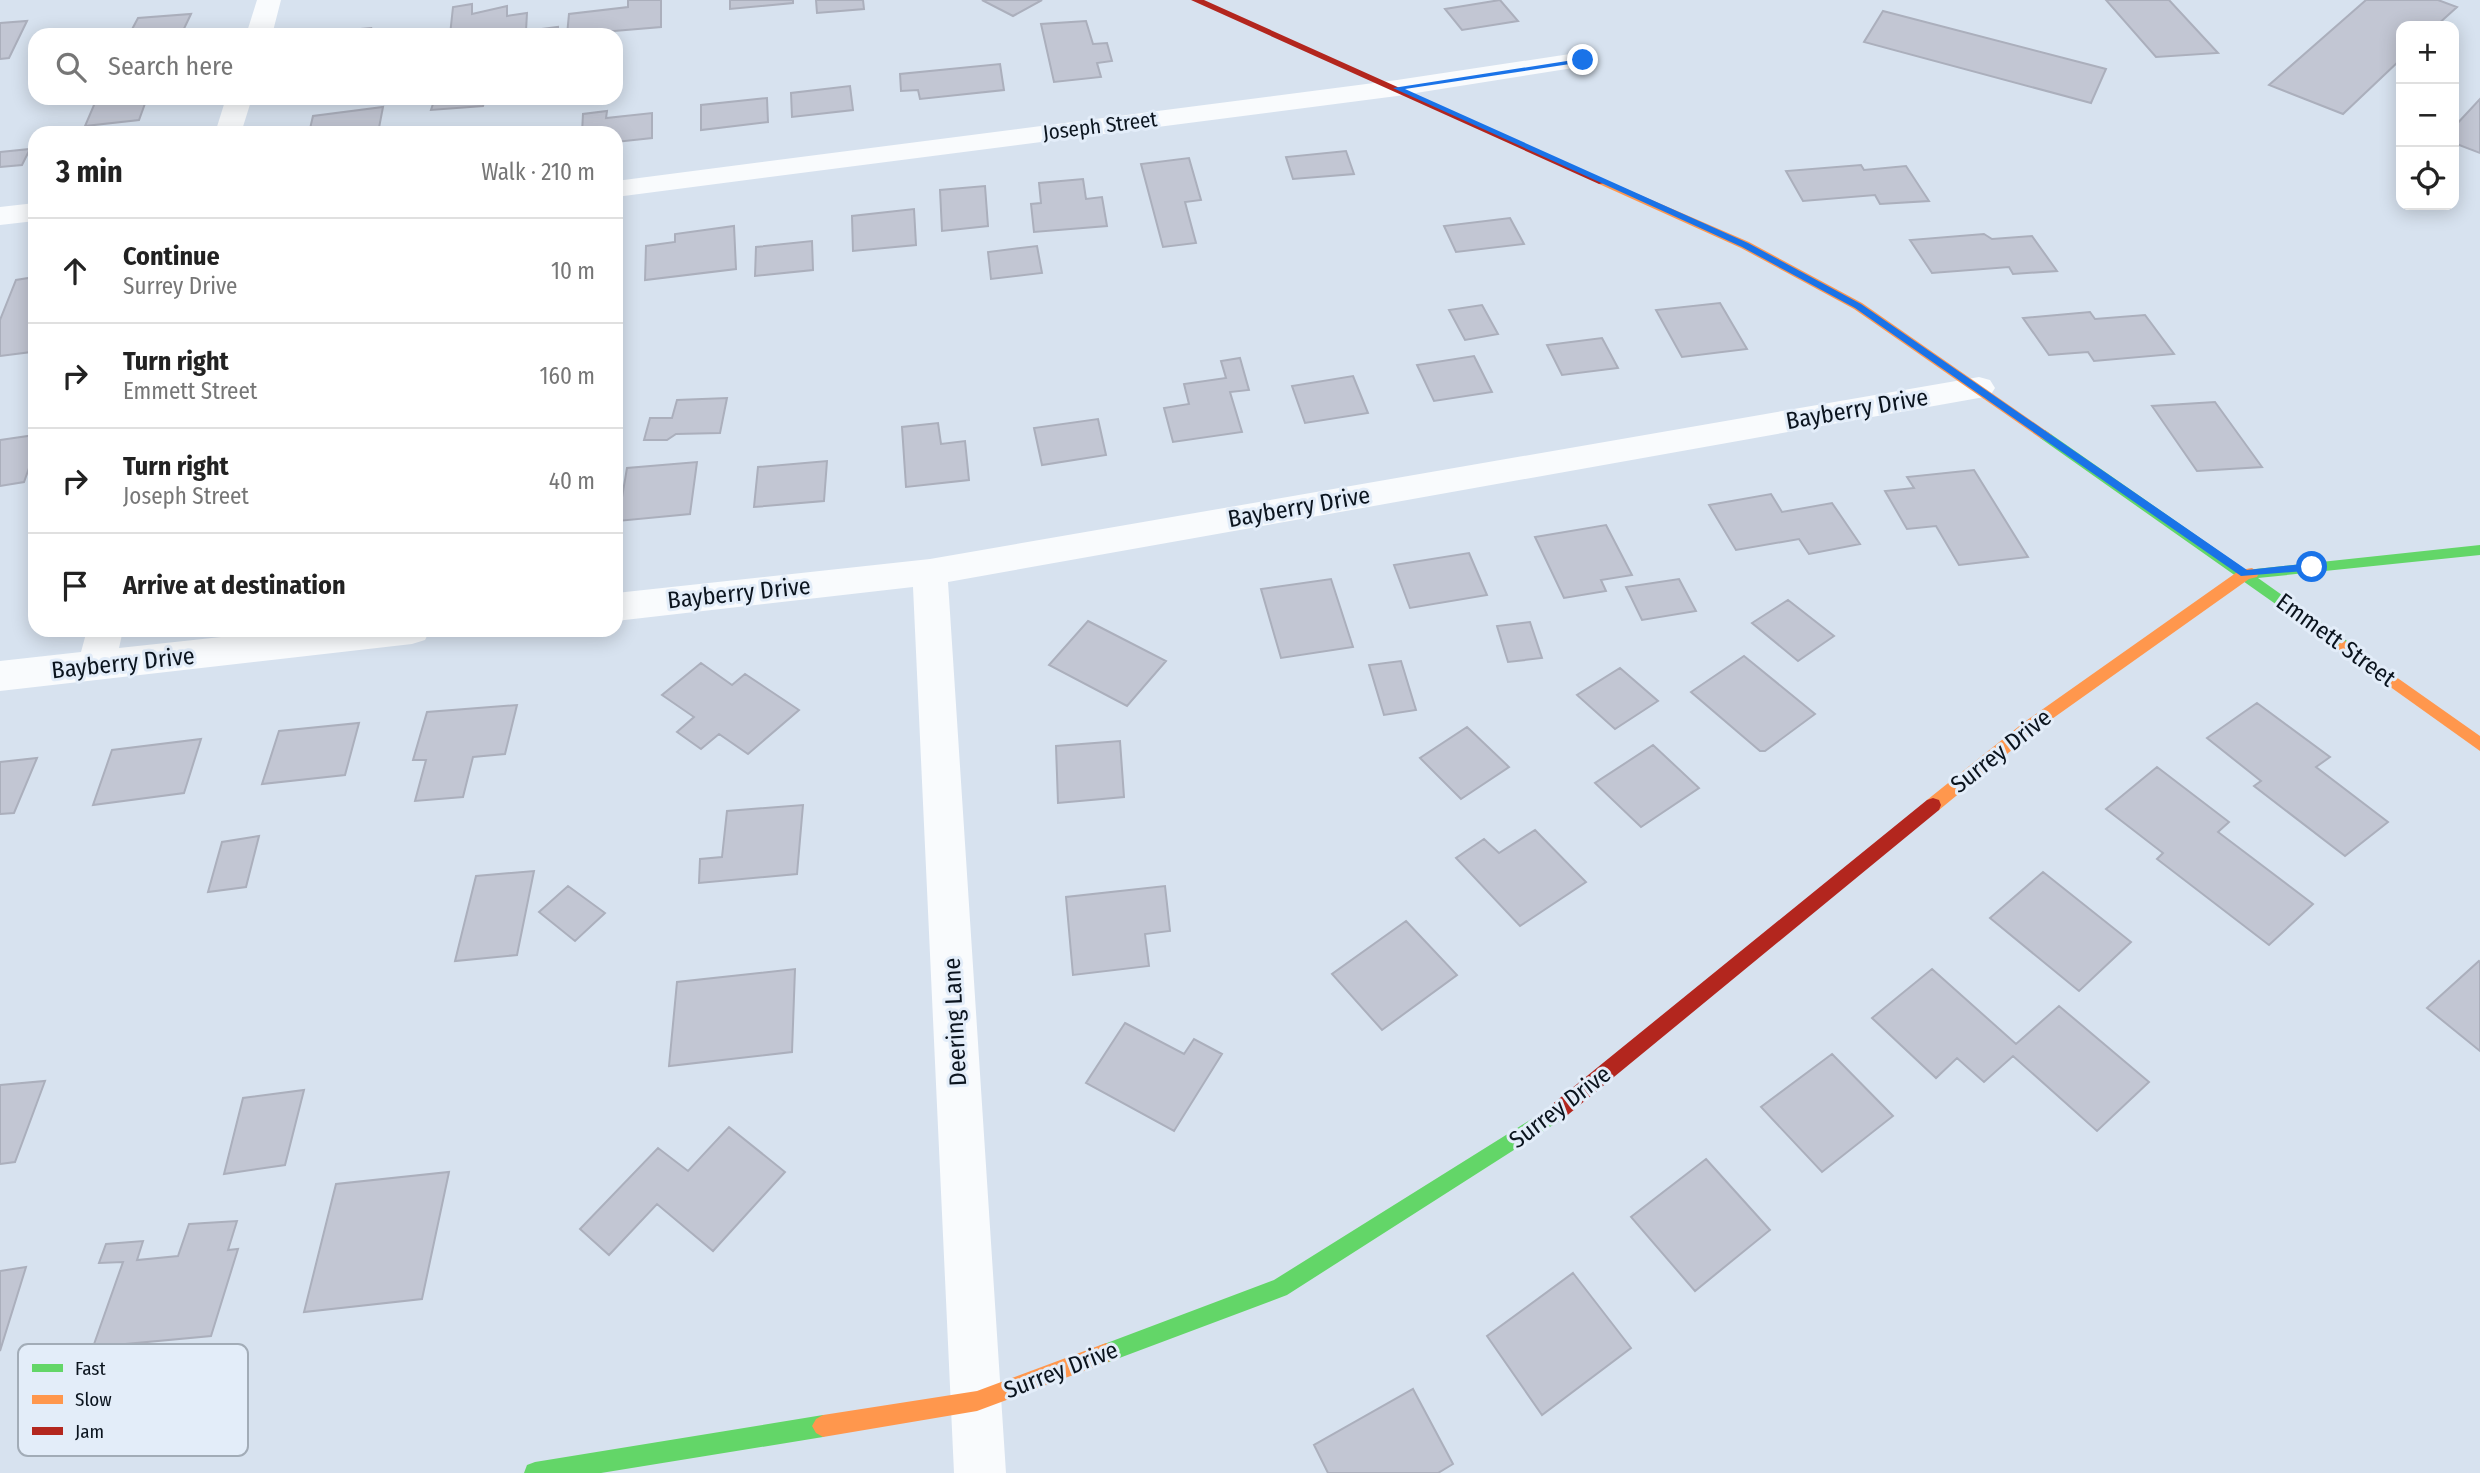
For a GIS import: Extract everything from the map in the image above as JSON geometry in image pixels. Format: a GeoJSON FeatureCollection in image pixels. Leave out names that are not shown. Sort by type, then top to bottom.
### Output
{"type":"FeatureCollection","features":[{"type":"Feature","properties":{"kind":"street"},"geometry":{"type":"LineString","coordinates":[[261,28],[269,0]]}},
{"type":"Feature","properties":{"kind":"street","name":"Emmett Street"},"geometry":{"type":"LineString","coordinates":[[1196,0],[1745,245],[1858,306],[2245,574],[2480,745]]}},
{"type":"Feature","properties":{"kind":"street","name":"Joseph Street"},"geometry":{"type":"LineString","coordinates":[[623,188],[1397,88],[1583,60]]}},
{"type":"Feature","properties":{"kind":"street"},"geometry":{"type":"LineString","coordinates":[[230,126],[237,105]]}},
{"type":"Feature","properties":{"kind":"street"},"geometry":{"type":"LineString","coordinates":[[0,216],[28,213]]}},
{"type":"Feature","properties":{"kind":"street","name":"Bayberry Drive"},"geometry":{"type":"LineString","coordinates":[[623,606],[930,572],[1979,388]]}},
{"type":"Feature","properties":{"kind":"street","name":"Surrey Drive"},"geometry":{"type":"LineString","coordinates":[[535,1473],[977,1401],[1280,1288],[1543,1123],[2029,727],[2245,574],[2480,550]]}},
{"type":"Feature","properties":{"kind":"street","name":"Deering Lane"},"geometry":{"type":"LineString","coordinates":[[930,572],[980,1473]]}},
{"type":"Feature","properties":{"kind":"street"},"geometry":{"type":"LineString","coordinates":[[97,665],[103,637]]}},
{"type":"Feature","properties":{"kind":"street","name":"Bayberry Drive"},"geometry":{"type":"LineString","coordinates":[[0,676],[349,637]]}},
{"type":"Feature","properties":{"kind":"building"},"geometry":{"type":"Polygon","coordinates":[[[628,0],[661,0],[661,27],[623,30],[623,28],[568,28],[569,14],[628,7],[628,0]]]}},
{"type":"Feature","properties":{"kind":"building"},"geometry":{"type":"Polygon","coordinates":[[[730,0],[793,0],[793,3],[730,9],[730,0]]]}},
{"type":"Feature","properties":{"kind":"building"},"geometry":{"type":"Polygon","coordinates":[[[816,0],[863,0],[864,9],[817,13],[816,0]]]}},
{"type":"Feature","properties":{"kind":"building"},"geometry":{"type":"Polygon","coordinates":[[[982,0],[1042,0],[1013,16],[982,0]]]}},
{"type":"Feature","properties":{"kind":"building"},"geometry":{"type":"Polygon","coordinates":[[[1500,0],[1518,21],[1462,30],[1445,9],[1500,0]]]}},
{"type":"Feature","properties":{"kind":"building"},"geometry":{"type":"Polygon","coordinates":[[[2106,0],[2169,0],[2218,53],[2156,57],[2106,0]]]}},
{"type":"Feature","properties":{"kind":"building"},"geometry":{"type":"Polygon","coordinates":[[[2366,0],[2438,0],[2457,7],[2442,21],[2396,21],[2396,64],[2343,114],[2269,85],[2366,0]]]}},
{"type":"Feature","properties":{"kind":"building"},"geometry":{"type":"Polygon","coordinates":[[[472,4],[472,14],[507,6],[507,16],[527,13],[526,28],[451,28],[453,7],[472,4]]]}},
{"type":"Feature","properties":{"kind":"building"},"geometry":{"type":"Polygon","coordinates":[[[1883,11],[2106,69],[2091,103],[1864,42],[1883,11]]]}},
{"type":"Feature","properties":{"kind":"building"},"geometry":{"type":"Polygon","coordinates":[[[191,14],[184,28],[133,28],[138,18],[191,14]]]}},
{"type":"Feature","properties":{"kind":"building"},"geometry":{"type":"Polygon","coordinates":[[[27,21],[9,58],[0,59],[0,23],[27,21]]]}},
{"type":"Feature","properties":{"kind":"building"},"geometry":{"type":"Polygon","coordinates":[[[1086,21],[1093,44],[1107,43],[1112,61],[1097,63],[1101,77],[1054,82],[1041,24],[1086,21]]]}},
{"type":"Feature","properties":{"kind":"building"},"geometry":{"type":"Polygon","coordinates":[[[1000,64],[1004,90],[920,99],[918,90],[901,91],[900,74],[1000,64]]]}},
{"type":"Feature","properties":{"kind":"building"},"geometry":{"type":"Polygon","coordinates":[[[850,86],[853,110],[792,117],[791,93],[850,86]]]}},
{"type":"Feature","properties":{"kind":"building"},"geometry":{"type":"Polygon","coordinates":[[[767,98],[768,122],[701,130],[701,105],[767,98]]]}},
{"type":"Feature","properties":{"kind":"building"},"geometry":{"type":"Polygon","coordinates":[[[2480,99],[2480,153],[2459,145],[2459,122],[2480,99]]]}},
{"type":"Feature","properties":{"kind":"building"},"geometry":{"type":"Polygon","coordinates":[[[94,105],[144,105],[139,120],[85,126],[94,105]]]}},
{"type":"Feature","properties":{"kind":"building"},"geometry":{"type":"Polygon","coordinates":[[[433,105],[483,105],[483,106],[431,110],[433,105]]]}},
{"type":"Feature","properties":{"kind":"building"},"geometry":{"type":"Polygon","coordinates":[[[383,107],[379,126],[311,126],[313,116],[383,107]]]}},
{"type":"Feature","properties":{"kind":"building"},"geometry":{"type":"Polygon","coordinates":[[[607,111],[606,118],[652,113],[652,138],[623,141],[623,126],[582,126],[583,114],[607,111]]]}},
{"type":"Feature","properties":{"kind":"building"},"geometry":{"type":"Polygon","coordinates":[[[28,149],[22,165],[0,167],[0,152],[28,149]]]}},
{"type":"Feature","properties":{"kind":"building"},"geometry":{"type":"Polygon","coordinates":[[[1346,151],[1354,174],[1293,179],[1286,157],[1346,151]]]}},
{"type":"Feature","properties":{"kind":"building"},"geometry":{"type":"Polygon","coordinates":[[[1189,158],[1201,200],[1185,202],[1196,243],[1163,247],[1141,164],[1189,158]]]}},
{"type":"Feature","properties":{"kind":"building"},"geometry":{"type":"Polygon","coordinates":[[[1861,165],[1864,170],[1906,166],[1929,201],[1880,204],[1875,195],[1803,201],[1786,171],[1861,165]]]}},
{"type":"Feature","properties":{"kind":"building"},"geometry":{"type":"Polygon","coordinates":[[[1083,179],[1086,199],[1102,197],[1107,226],[1034,232],[1031,204],[1041,203],[1039,183],[1083,179]]]}},
{"type":"Feature","properties":{"kind":"building"},"geometry":{"type":"Polygon","coordinates":[[[985,186],[988,226],[942,231],[940,190],[985,186]]]}},
{"type":"Feature","properties":{"kind":"building"},"geometry":{"type":"Polygon","coordinates":[[[914,209],[916,245],[853,251],[852,216],[914,209]]]}},
{"type":"Feature","properties":{"kind":"building"},"geometry":{"type":"Polygon","coordinates":[[[1510,218],[1524,244],[1456,252],[1444,226],[1510,218]]]}},
{"type":"Feature","properties":{"kind":"building"},"geometry":{"type":"Polygon","coordinates":[[[734,226],[736,269],[645,280],[646,246],[675,242],[675,234],[734,226]]]}},
{"type":"Feature","properties":{"kind":"building"},"geometry":{"type":"Polygon","coordinates":[[[1984,234],[1992,239],[2032,236],[2057,271],[2013,274],[2009,267],[1932,273],[1910,240],[1984,234]]]}},
{"type":"Feature","properties":{"kind":"building"},"geometry":{"type":"Polygon","coordinates":[[[812,241],[813,270],[755,276],[756,247],[812,241]]]}},
{"type":"Feature","properties":{"kind":"building"},"geometry":{"type":"Polygon","coordinates":[[[1037,246],[1042,273],[991,279],[988,252],[1037,246]]]}},
{"type":"Feature","properties":{"kind":"building"},"geometry":{"type":"Polygon","coordinates":[[[28,278],[28,352],[0,356],[0,320],[16,280],[28,278]]]}},
{"type":"Feature","properties":{"kind":"building"},"geometry":{"type":"Polygon","coordinates":[[[1720,303],[1747,349],[1682,357],[1656,310],[1720,303]]]}},
{"type":"Feature","properties":{"kind":"building"},"geometry":{"type":"Polygon","coordinates":[[[1482,305],[1498,334],[1465,340],[1449,310],[1482,305]]]}},
{"type":"Feature","properties":{"kind":"building"},"geometry":{"type":"Polygon","coordinates":[[[2090,312],[2095,319],[2145,315],[2174,354],[2094,361],[2088,352],[2049,355],[2023,318],[2090,312]]]}},
{"type":"Feature","properties":{"kind":"building"},"geometry":{"type":"Polygon","coordinates":[[[1602,338],[1618,368],[1562,375],[1547,345],[1602,338]]]}},
{"type":"Feature","properties":{"kind":"building"},"geometry":{"type":"Polygon","coordinates":[[[1474,356],[1492,392],[1434,401],[1417,365],[1474,356]]]}},
{"type":"Feature","properties":{"kind":"building"},"geometry":{"type":"Polygon","coordinates":[[[1240,358],[1249,390],[1230,392],[1242,432],[1173,442],[1164,408],[1189,404],[1184,384],[1226,378],[1221,361],[1240,358]]]}},
{"type":"Feature","properties":{"kind":"building"},"geometry":{"type":"Polygon","coordinates":[[[1353,376],[1368,413],[1305,423],[1292,386],[1353,376]]]}},
{"type":"Feature","properties":{"kind":"building"},"geometry":{"type":"Polygon","coordinates":[[[727,398],[720,433],[676,434],[667,440],[644,440],[650,418],[672,418],[677,400],[727,398]]]}},
{"type":"Feature","properties":{"kind":"building"},"geometry":{"type":"Polygon","coordinates":[[[2215,402],[2262,467],[2197,471],[2152,406],[2215,402]]]}},
{"type":"Feature","properties":{"kind":"building"},"geometry":{"type":"Polygon","coordinates":[[[1098,419],[1106,455],[1042,465],[1034,428],[1098,419]]]}},
{"type":"Feature","properties":{"kind":"building"},"geometry":{"type":"Polygon","coordinates":[[[938,423],[941,444],[965,441],[969,480],[906,487],[902,427],[938,423]]]}},
{"type":"Feature","properties":{"kind":"building"},"geometry":{"type":"Polygon","coordinates":[[[28,436],[28,471],[24,482],[0,486],[0,440],[28,436]]]}},
{"type":"Feature","properties":{"kind":"building"},"geometry":{"type":"Polygon","coordinates":[[[827,461],[824,501],[754,507],[758,467],[827,461]]]}},
{"type":"Feature","properties":{"kind":"building"},"geometry":{"type":"Polygon","coordinates":[[[697,462],[690,514],[623,521],[623,492],[627,468],[697,462]]]}},
{"type":"Feature","properties":{"kind":"building"},"geometry":{"type":"Polygon","coordinates":[[[1974,470],[2028,557],[1959,565],[1936,526],[1907,529],[1885,491],[1914,488],[1907,477],[1974,470]]]}},
{"type":"Feature","properties":{"kind":"building"},"geometry":{"type":"Polygon","coordinates":[[[1771,494],[1782,512],[1832,503],[1860,544],[1809,554],[1799,539],[1736,550],[1709,505],[1771,494]]]}},
{"type":"Feature","properties":{"kind":"building"},"geometry":{"type":"Polygon","coordinates":[[[1606,525],[1632,575],[1601,580],[1606,591],[1564,598],[1535,537],[1606,525]]]}},
{"type":"Feature","properties":{"kind":"building"},"geometry":{"type":"Polygon","coordinates":[[[1469,553],[1487,595],[1410,608],[1394,565],[1469,553]]]}},
{"type":"Feature","properties":{"kind":"building"},"geometry":{"type":"Polygon","coordinates":[[[1331,579],[1353,647],[1281,658],[1261,589],[1331,579]]]}},
{"type":"Feature","properties":{"kind":"building"},"geometry":{"type":"Polygon","coordinates":[[[1679,579],[1696,611],[1642,620],[1626,587],[1679,579]]]}},
{"type":"Feature","properties":{"kind":"building"},"geometry":{"type":"Polygon","coordinates":[[[1788,600],[1834,636],[1798,661],[1752,623],[1788,600]]]}},
{"type":"Feature","properties":{"kind":"building"},"geometry":{"type":"Polygon","coordinates":[[[1088,621],[1166,661],[1127,706],[1049,665],[1088,621]]]}},
{"type":"Feature","properties":{"kind":"building"},"geometry":{"type":"Polygon","coordinates":[[[1530,622],[1542,658],[1508,662],[1497,626],[1530,622]]]}},
{"type":"Feature","properties":{"kind":"building"},"geometry":{"type":"Polygon","coordinates":[[[1744,656],[1815,714],[1765,751],[1760,751],[1691,692],[1744,656]]]}},
{"type":"Feature","properties":{"kind":"building"},"geometry":{"type":"Polygon","coordinates":[[[1401,661],[1416,710],[1384,715],[1369,665],[1401,661]]]}},
{"type":"Feature","properties":{"kind":"building"},"geometry":{"type":"Polygon","coordinates":[[[701,663],[732,685],[745,674],[799,710],[748,754],[719,734],[701,749],[677,732],[694,717],[662,695],[701,663]]]}},
{"type":"Feature","properties":{"kind":"building"},"geometry":{"type":"Polygon","coordinates":[[[1620,668],[1658,701],[1615,729],[1577,695],[1620,668]]]}},
{"type":"Feature","properties":{"kind":"building"},"geometry":{"type":"Polygon","coordinates":[[[2257,703],[2330,757],[2316,767],[2388,822],[2345,856],[2254,786],[2261,781],[2207,738],[2257,703]]]}},
{"type":"Feature","properties":{"kind":"building"},"geometry":{"type":"Polygon","coordinates":[[[517,705],[505,754],[473,757],[463,797],[415,801],[426,760],[413,760],[427,712],[517,705]]]}},
{"type":"Feature","properties":{"kind":"building"},"geometry":{"type":"Polygon","coordinates":[[[359,723],[345,775],[262,784],[279,731],[359,723]]]}},
{"type":"Feature","properties":{"kind":"building"},"geometry":{"type":"Polygon","coordinates":[[[1467,727],[1509,767],[1461,799],[1420,758],[1467,727]]]}},
{"type":"Feature","properties":{"kind":"building"},"geometry":{"type":"Polygon","coordinates":[[[201,739],[184,793],[93,805],[112,750],[201,739]]]}},
{"type":"Feature","properties":{"kind":"building"},"geometry":{"type":"Polygon","coordinates":[[[1120,741],[1124,797],[1058,803],[1056,746],[1120,741]]]}},
{"type":"Feature","properties":{"kind":"building"},"geometry":{"type":"Polygon","coordinates":[[[1653,745],[1699,788],[1641,827],[1595,783],[1653,745]]]}},
{"type":"Feature","properties":{"kind":"building"},"geometry":{"type":"Polygon","coordinates":[[[37,758],[14,813],[0,814],[0,762],[37,758]]]}},
{"type":"Feature","properties":{"kind":"building"},"geometry":{"type":"Polygon","coordinates":[[[2157,767],[2229,822],[2218,832],[2313,904],[2269,945],[2157,859],[2163,853],[2106,809],[2157,767]]]}},
{"type":"Feature","properties":{"kind":"building"},"geometry":{"type":"Polygon","coordinates":[[[803,805],[797,874],[699,883],[700,859],[722,857],[727,811],[803,805]]]}},
{"type":"Feature","properties":{"kind":"building"},"geometry":{"type":"Polygon","coordinates":[[[1535,830],[1586,882],[1520,926],[1456,858],[1484,839],[1499,853],[1535,830]]]}},
{"type":"Feature","properties":{"kind":"building"},"geometry":{"type":"Polygon","coordinates":[[[259,836],[246,887],[208,892],[222,842],[259,836]]]}},
{"type":"Feature","properties":{"kind":"building"},"geometry":{"type":"Polygon","coordinates":[[[534,871],[517,955],[455,961],[476,876],[534,871]]]}},
{"type":"Feature","properties":{"kind":"building"},"geometry":{"type":"Polygon","coordinates":[[[2043,872],[2131,942],[2079,991],[1990,918],[2043,872]]]}},
{"type":"Feature","properties":{"kind":"building"},"geometry":{"type":"Polygon","coordinates":[[[568,886],[605,913],[575,941],[539,912],[568,886]]]}},
{"type":"Feature","properties":{"kind":"building"},"geometry":{"type":"Polygon","coordinates":[[[1165,886],[1170,931],[1145,934],[1149,966],[1073,975],[1066,897],[1165,886]]]}},
{"type":"Feature","properties":{"kind":"building"},"geometry":{"type":"Polygon","coordinates":[[[1406,921],[1457,975],[1382,1030],[1332,974],[1406,921]]]}},
{"type":"Feature","properties":{"kind":"building"},"geometry":{"type":"Polygon","coordinates":[[[2480,962],[2480,1051],[2427,1008],[2480,962]]]}},
{"type":"Feature","properties":{"kind":"building"},"geometry":{"type":"Polygon","coordinates":[[[795,969],[792,1052],[669,1066],[677,982],[795,969]]]}},
{"type":"Feature","properties":{"kind":"building"},"geometry":{"type":"Polygon","coordinates":[[[1932,969],[2016,1044],[2059,1006],[2149,1082],[2097,1131],[2013,1056],[1984,1082],[1957,1058],[1936,1078],[1872,1018],[1932,969]]]}},
{"type":"Feature","properties":{"kind":"building"},"geometry":{"type":"Polygon","coordinates":[[[1125,1023],[1184,1054],[1194,1039],[1222,1054],[1174,1131],[1086,1083],[1125,1023]]]}},
{"type":"Feature","properties":{"kind":"building"},"geometry":{"type":"Polygon","coordinates":[[[1832,1054],[1893,1116],[1822,1172],[1761,1107],[1832,1054]]]}},
{"type":"Feature","properties":{"kind":"building"},"geometry":{"type":"Polygon","coordinates":[[[45,1081],[15,1162],[0,1164],[0,1085],[45,1081]]]}},
{"type":"Feature","properties":{"kind":"building"},"geometry":{"type":"Polygon","coordinates":[[[304,1090],[285,1165],[224,1174],[243,1098],[304,1090]]]}},
{"type":"Feature","properties":{"kind":"building"},"geometry":{"type":"Polygon","coordinates":[[[729,1127],[785,1172],[713,1251],[657,1204],[609,1255],[580,1229],[658,1148],[688,1171],[729,1127]]]}},
{"type":"Feature","properties":{"kind":"building"},"geometry":{"type":"Polygon","coordinates":[[[1706,1159],[1770,1230],[1695,1291],[1631,1217],[1706,1159]]]}},
{"type":"Feature","properties":{"kind":"building"},"geometry":{"type":"Polygon","coordinates":[[[449,1172],[422,1299],[304,1312],[336,1184],[449,1172]]]}},
{"type":"Feature","properties":{"kind":"building"},"geometry":{"type":"Polygon","coordinates":[[[237,1221],[228,1250],[238,1249],[211,1336],[125,1344],[94,1344],[123,1262],[99,1263],[106,1244],[143,1241],[137,1260],[178,1256],[189,1224],[237,1221]]]}},
{"type":"Feature","properties":{"kind":"building"},"geometry":{"type":"Polygon","coordinates":[[[26,1267],[0,1351],[0,1271],[26,1267]]]}},
{"type":"Feature","properties":{"kind":"building"},"geometry":{"type":"Polygon","coordinates":[[[1573,1273],[1631,1348],[1542,1415],[1487,1336],[1573,1273]]]}},
{"type":"Feature","properties":{"kind":"building"},"geometry":{"type":"Polygon","coordinates":[[[1413,1389],[1453,1464],[1438,1473],[1328,1473],[1314,1445],[1413,1389]]]}},
{"type":"Feature","properties":{"kind":"traffic: fast"},"geometry":{"type":"LineString","coordinates":[[2045,435],[2345,647]]}},
{"type":"Feature","properties":{"kind":"traffic: fast"},"geometry":{"type":"LineString","coordinates":[[2252,573],[2480,550]]}},
{"type":"Feature","properties":{"kind":"traffic: fast"},"geometry":{"type":"LineString","coordinates":[[1106,1353],[1280,1288],[1557,1112]]}},
{"type":"Feature","properties":{"kind":"traffic: fast"},"geometry":{"type":"LineString","coordinates":[[535,1473],[823,1426]]}},
{"type":"Feature","properties":{"kind":"traffic: slow"},"geometry":{"type":"LineString","coordinates":[[1603,182],[1745,245],[1858,306],[2045,435]]}},
{"type":"Feature","properties":{"kind":"traffic: slow"},"geometry":{"type":"LineString","coordinates":[[1933,805],[2029,727],[2245,574],[2252,573]]}},
{"type":"Feature","properties":{"kind":"traffic: slow"},"geometry":{"type":"LineString","coordinates":[[2345,647],[2480,745]]}},
{"type":"Feature","properties":{"kind":"traffic: slow"},"geometry":{"type":"LineString","coordinates":[[823,1426],[977,1401],[1106,1353]]}},
{"type":"Feature","properties":{"kind":"traffic: jam"},"geometry":{"type":"LineString","coordinates":[[1196,0],[1603,182]]}},
{"type":"Feature","properties":{"kind":"traffic: jam"},"geometry":{"type":"LineString","coordinates":[[1557,1112],[1933,805]]}},
{"type":"Feature","properties":{"kind":"route"},"geometry":{"type":"LineString","coordinates":[[1583,60],[1397,88],[1745,245],[1858,306],[2245,574],[2312,567]]}}]}
